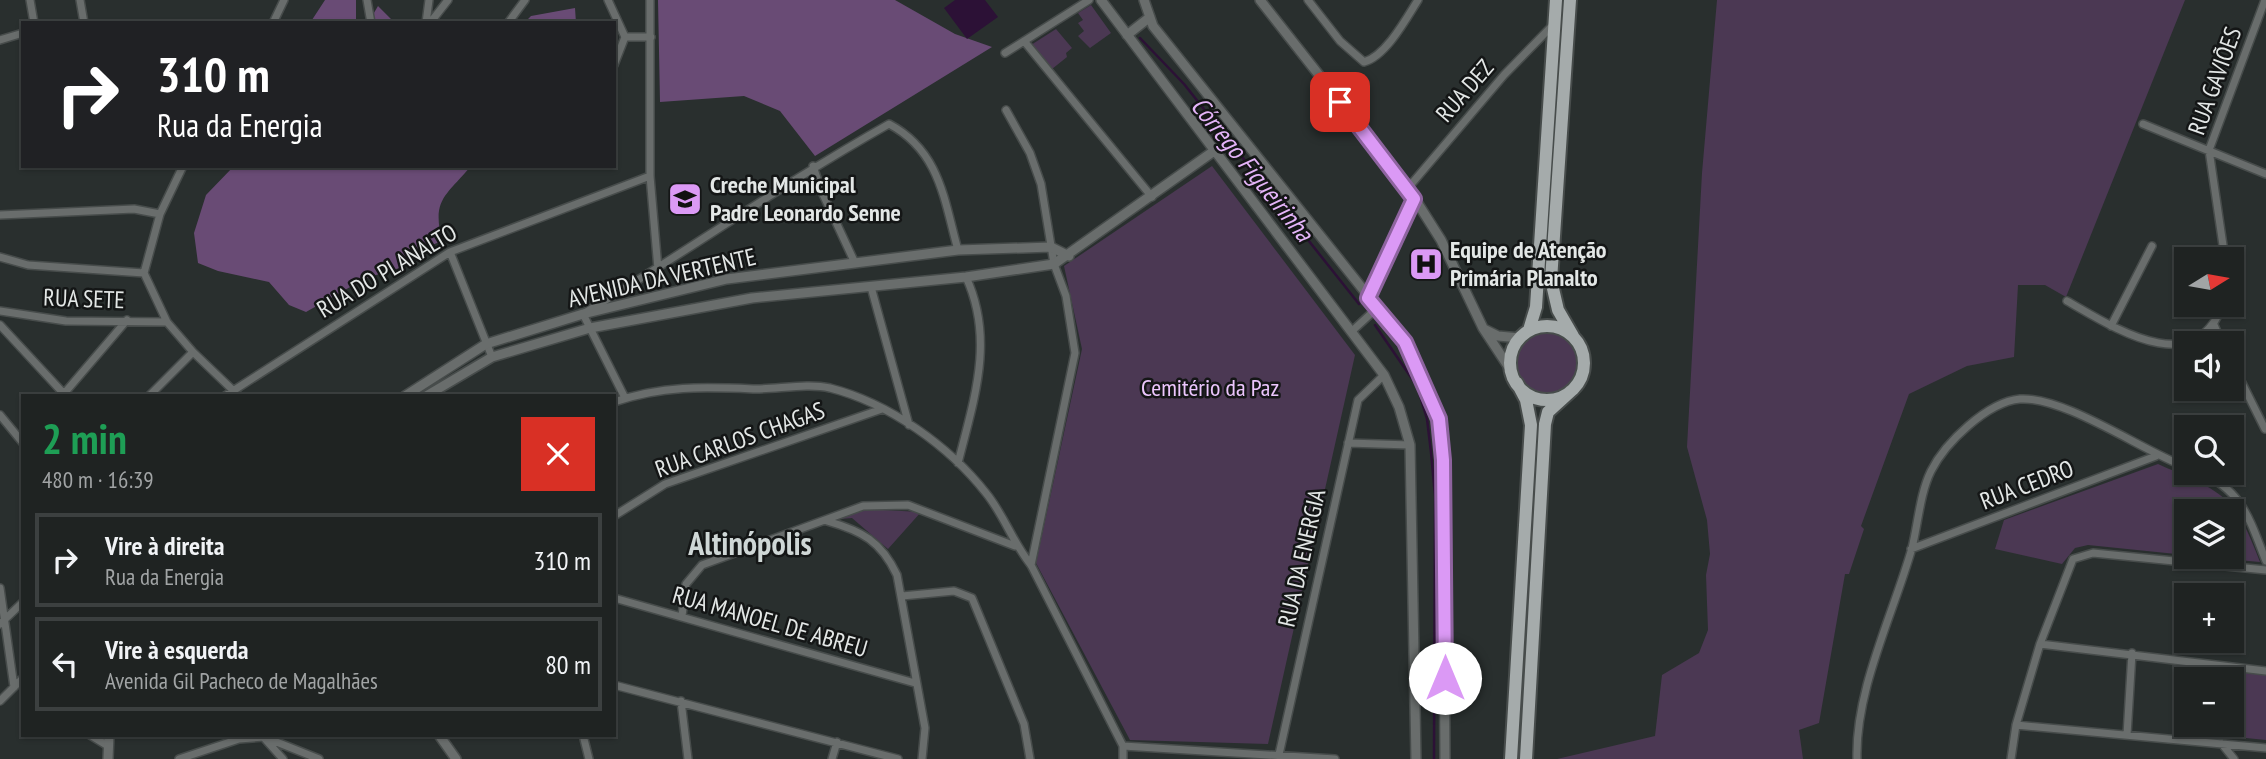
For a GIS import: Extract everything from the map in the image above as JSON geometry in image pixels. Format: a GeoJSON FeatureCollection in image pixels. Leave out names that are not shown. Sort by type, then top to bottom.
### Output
{"type":"FeatureCollection","features":[{"type":"Feature","properties":{"kind":"main road"},"geometry":{"type":"LineString","coordinates":[[1511,759],[1531,425],[1526,400],[1514,378],[1510,360],[1536,307],[1556,0]]}},
{"type":"Feature","properties":{"kind":"main road"},"geometry":{"type":"LineString","coordinates":[[1526,759],[1545,424],[1548,412],[1579,382],[1584,358],[1558,310],[1551,280],[1570,0]]}},
{"type":"Feature","properties":{"kind":"main road"},"geometry":{"type":"LineString","coordinates":[[1524,334],[1554,326],[1573,336]]}},
{"type":"Feature","properties":{"kind":"main road"},"geometry":{"type":"LineString","coordinates":[[1514,378],[1527,394],[1541,399],[1562,397],[1571,391]]}},
{"type":"Feature","properties":{"kind":"street"},"geometry":{"type":"LineString","coordinates":[[30,0],[34,21]]}},
{"type":"Feature","properties":{"kind":"street"},"geometry":{"type":"LineString","coordinates":[[80,0],[85,21]]}},
{"type":"Feature","properties":{"kind":"street"},"geometry":{"type":"LineString","coordinates":[[274,21],[284,0]]}},
{"type":"Feature","properties":{"kind":"street"},"geometry":{"type":"LineString","coordinates":[[367,0],[371,21]]}},
{"type":"Feature","properties":{"kind":"street"},"geometry":{"type":"LineString","coordinates":[[428,21],[429,0]]}},
{"type":"Feature","properties":{"kind":"street"},"geometry":{"type":"LineString","coordinates":[[430,21],[448,0]]}},
{"type":"Feature","properties":{"kind":"street"},"geometry":{"type":"LineString","coordinates":[[509,21],[525,0]]}},
{"type":"Feature","properties":{"kind":"street"},"geometry":{"type":"LineString","coordinates":[[608,0],[625,37],[616,60]]}},
{"type":"Feature","properties":{"kind":"street"},"geometry":{"type":"LineString","coordinates":[[650,0],[650,176],[658,269]]}},
{"type":"Feature","properties":{"kind":"street"},"geometry":{"type":"LineString","coordinates":[[1005,53],[1089,0]]}},
{"type":"Feature","properties":{"kind":"street"},"geometry":{"type":"LineString","coordinates":[[1101,0],[1384,375],[1399,407],[1410,445],[1416,759]]}},
{"type":"Feature","properties":{"kind":"street"},"geometry":{"type":"LineString","coordinates":[[1144,0],[1153,26],[1405,342],[1439,419],[1443,460],[1445,759]]}},
{"type":"Feature","properties":{"kind":"street"},"geometry":{"type":"LineString","coordinates":[[1260,0],[1408,188],[1441,240],[1483,328],[1514,378]]}},
{"type":"Feature","properties":{"kind":"street"},"geometry":{"type":"LineString","coordinates":[[1308,0],[1340,41],[1364,62],[1372,60],[1386,45],[1418,0]]}},
{"type":"Feature","properties":{"kind":"street","name":"RUA GAVIÕES"},"geometry":{"type":"LineString","coordinates":[[2223,247],[2209,150],[2265,0]]}},
{"type":"Feature","properties":{"kind":"street"},"geometry":{"type":"LineString","coordinates":[[1127,35],[1150,17]]}},
{"type":"Feature","properties":{"kind":"street","name":"RUA DEZ"},"geometry":{"type":"LineString","coordinates":[[1408,188],[1461,123],[1554,23]]}},
{"type":"Feature","properties":{"kind":"street"},"geometry":{"type":"LineString","coordinates":[[0,40],[21,34]]}},
{"type":"Feature","properties":{"kind":"street"},"geometry":{"type":"LineString","coordinates":[[625,37],[650,37]]}},
{"type":"Feature","properties":{"kind":"street"},"geometry":{"type":"LineString","coordinates":[[1024,41],[1152,197]]}},
{"type":"Feature","properties":{"kind":"street"},"geometry":{"type":"LineString","coordinates":[[1006,110],[1030,153],[1037,174],[1054,264],[1066,296],[1075,353],[1031,565]]}},
{"type":"Feature","properties":{"kind":"street"},"geometry":{"type":"LineString","coordinates":[[625,398],[583,314],[658,269],[813,166],[889,124],[921,146],[935,170],[958,250]]}},
{"type":"Feature","properties":{"kind":"street"},"geometry":{"type":"LineString","coordinates":[[2143,124],[2266,174]]}},
{"type":"Feature","properties":{"kind":"street","name":"AVENIDA DA VERTENTE"},"geometry":{"type":"LineString","coordinates":[[429,394],[492,357],[590,327],[752,298],[966,277],[1054,264],[1069,256],[1214,151]]}},
{"type":"Feature","properties":{"kind":"street"},"geometry":{"type":"LineString","coordinates":[[813,166],[855,263]]}},
{"type":"Feature","properties":{"kind":"street"},"geometry":{"type":"LineString","coordinates":[[182,168],[160,214],[144,273],[167,322],[228,393]]}},
{"type":"Feature","properties":{"kind":"street","name":"RUA DO PLANALTO"},"geometry":{"type":"LineString","coordinates":[[228,393],[450,251],[650,176]]}},
{"type":"Feature","properties":{"kind":"street"},"geometry":{"type":"LineString","coordinates":[[1368,298],[1414,199]]}},
{"type":"Feature","properties":{"kind":"street"},"geometry":{"type":"LineString","coordinates":[[0,215],[12,217],[134,209],[160,214]]}},
{"type":"Feature","properties":{"kind":"street"},"geometry":{"type":"LineString","coordinates":[[2111,326],[2152,246]]}},
{"type":"Feature","properties":{"kind":"street","name":"AVENIDA DA VERTENTE"},"geometry":{"type":"LineString","coordinates":[[408,394],[486,344],[583,314],[727,279],[958,250],[1051,247],[1069,256]]}},
{"type":"Feature","properties":{"kind":"street"},"geometry":{"type":"LineString","coordinates":[[450,251],[492,357]]}},
{"type":"Feature","properties":{"kind":"street"},"geometry":{"type":"LineString","coordinates":[[0,257],[28,265],[144,273]]}},
{"type":"Feature","properties":{"kind":"street"},"geometry":{"type":"LineString","coordinates":[[958,463],[981,372],[978,304],[966,277]]}},
{"type":"Feature","properties":{"kind":"street"},"geometry":{"type":"LineString","coordinates":[[871,287],[909,425]]}},
{"type":"Feature","properties":{"kind":"street"},"geometry":{"type":"LineString","coordinates":[[2067,301],[2111,326],[2168,345],[2193,340],[2214,325],[2217,317]]}},
{"type":"Feature","properties":{"kind":"street"},"geometry":{"type":"LineString","coordinates":[[1351,332],[1377,308]]}},
{"type":"Feature","properties":{"kind":"street","name":"RUA SETE"},"geometry":{"type":"LineString","coordinates":[[0,311],[53,320],[167,322]]}},
{"type":"Feature","properties":{"kind":"street"},"geometry":{"type":"LineString","coordinates":[[65,394],[128,320]]}},
{"type":"Feature","properties":{"kind":"street"},"geometry":{"type":"LineString","coordinates":[[0,325],[63,394]]}},
{"type":"Feature","properties":{"kind":"street"},"geometry":{"type":"LineString","coordinates":[[2214,325],[2217,331]]}},
{"type":"Feature","properties":{"kind":"street"},"geometry":{"type":"LineString","coordinates":[[1483,328],[1498,336],[1524,334]]}},
{"type":"Feature","properties":{"kind":"street"},"geometry":{"type":"LineString","coordinates":[[151,394],[193,352]]}},
{"type":"Feature","properties":{"kind":"street","name":"RUA DA ENERGIA"},"geometry":{"type":"LineString","coordinates":[[1278,756],[1358,400],[1384,375]]}},
{"type":"Feature","properties":{"kind":"street"},"geometry":{"type":"LineString","coordinates":[[616,401],[681,386],[828,388],[883,408],[909,425],[958,463],[987,494],[1015,546],[1031,565],[1123,746],[1123,759]]}},
{"type":"Feature","properties":{"kind":"street"},"geometry":{"type":"LineString","coordinates":[[2244,388],[2264,429]]}},
{"type":"Feature","properties":{"kind":"street"},"geometry":{"type":"LineString","coordinates":[[1857,759],[1863,704],[1911,550],[1931,471],[1962,429],[1993,409],[2019,399],[2055,403],[2156,456],[2174,463]]}},
{"type":"Feature","properties":{"kind":"street","name":"RUA CARLOS CHAGAS"},"geometry":{"type":"LineString","coordinates":[[616,515],[665,484],[883,408]]}},
{"type":"Feature","properties":{"kind":"street"},"geometry":{"type":"LineString","coordinates":[[0,415],[21,440]]}},
{"type":"Feature","properties":{"kind":"street"},"geometry":{"type":"LineString","coordinates":[[1348,443],[1410,445]]}},
{"type":"Feature","properties":{"kind":"street","name":"RUA CEDRO"},"geometry":{"type":"LineString","coordinates":[[1911,550],[2156,456]]}},
{"type":"Feature","properties":{"kind":"street"},"geometry":{"type":"LineString","coordinates":[[2222,485],[2232,491],[2243,505],[2266,561]]}},
{"type":"Feature","properties":{"kind":"street"},"geometry":{"type":"LineString","coordinates":[[682,616],[686,584],[702,565],[863,506],[908,505],[1015,546]]}},
{"type":"Feature","properties":{"kind":"street"},"geometry":{"type":"LineString","coordinates":[[826,520],[858,529],[887,553],[902,596],[925,729],[922,759]]}},
{"type":"Feature","properties":{"kind":"street"},"geometry":{"type":"LineString","coordinates":[[2011,759],[2015,725],[2039,644],[2068,568],[2078,556],[2093,553],[2266,570]]}},
{"type":"Feature","properties":{"kind":"street"},"geometry":{"type":"LineString","coordinates":[[0,588],[2,622],[14,687]]}},
{"type":"Feature","properties":{"kind":"street"},"geometry":{"type":"LineString","coordinates":[[902,596],[954,591],[972,598],[1024,724],[1030,741],[1030,759]]}},
{"type":"Feature","properties":{"kind":"street","name":"RUA MANOEL DE ABREU"},"geometry":{"type":"LineString","coordinates":[[616,599],[915,683]]}},
{"type":"Feature","properties":{"kind":"street"},"geometry":{"type":"LineString","coordinates":[[2,622],[21,604]]}},
{"type":"Feature","properties":{"kind":"street"},"geometry":{"type":"LineString","coordinates":[[2039,644],[2266,671]]}},
{"type":"Feature","properties":{"kind":"street"},"geometry":{"type":"LineString","coordinates":[[2127,735],[2132,653]]}},
{"type":"Feature","properties":{"kind":"street"},"geometry":{"type":"LineString","coordinates":[[0,701],[21,680]]}},
{"type":"Feature","properties":{"kind":"street"},"geometry":{"type":"LineString","coordinates":[[616,685],[898,759]]}},
{"type":"Feature","properties":{"kind":"street"},"geometry":{"type":"LineString","coordinates":[[681,701],[688,759]]}},
{"type":"Feature","properties":{"kind":"street"},"geometry":{"type":"LineString","coordinates":[[2015,725],[2266,748]]}},
{"type":"Feature","properties":{"kind":"street"},"geometry":{"type":"LineString","coordinates":[[93,737],[108,746]]}},
{"type":"Feature","properties":{"kind":"street"},"geometry":{"type":"LineString","coordinates":[[108,759],[109,737]]}},
{"type":"Feature","properties":{"kind":"street"},"geometry":{"type":"LineString","coordinates":[[264,737],[284,759]]}},
{"type":"Feature","properties":{"kind":"street"},"geometry":{"type":"LineString","coordinates":[[179,759],[239,739],[264,737],[319,759]]}},
{"type":"Feature","properties":{"kind":"street"},"geometry":{"type":"LineString","coordinates":[[440,737],[456,759]]}},
{"type":"Feature","properties":{"kind":"street"},"geometry":{"type":"LineString","coordinates":[[584,737],[589,759]]}},
{"type":"Feature","properties":{"kind":"street"},"geometry":{"type":"LineString","coordinates":[[832,759],[837,742]]}},
{"type":"Feature","properties":{"kind":"street"},"geometry":{"type":"LineString","coordinates":[[2222,744],[2234,759]]}},
{"type":"Feature","properties":{"kind":"street"},"geometry":{"type":"LineString","coordinates":[[1123,746],[1335,759]]}},
{"type":"Feature","properties":{"kind":"green space"},"geometry":{"type":"Polygon","coordinates":[[[1717,0],[2185,0],[2066,297],[2045,285],[2018,285],[2014,357],[1967,366],[1909,394],[1861,526],[1864,529],[1849,574],[1845,574],[1819,723],[1799,730],[1803,759],[1557,759],[1655,736],[1662,675],[1699,653],[1708,630],[1706,575],[1710,554],[1707,520],[1687,447],[1702,173],[1717,0]]]}},
{"type":"Feature","properties":{"kind":"green space"},"geometry":{"type":"Polygon","coordinates":[[[1091,5],[1111,33],[1090,48],[1078,36],[1084,31],[1078,23],[1083,20],[1078,13],[1091,5]]]}},
{"type":"Feature","properties":{"kind":"green space"},"geometry":{"type":"Polygon","coordinates":[[[1056,29],[1072,48],[1066,53],[1067,57],[1052,69],[1031,45],[1056,29]]]}},
{"type":"Feature","properties":{"kind":"green space","name":"Cemitério da Paz"},"geometry":{"type":"Polygon","coordinates":[[[1212,166],[1355,355],[1268,744],[1130,740],[1036,563],[1082,349],[1064,266],[1212,166]]]}},
{"type":"Feature","properties":{"kind":"green space"},"geometry":{"type":"Polygon","coordinates":[[[1541,330],[1553,330],[1570,339],[1577,350],[1577,374],[1570,385],[1553,394],[1541,394],[1529,389],[1520,380],[1515,368],[1515,356],[1520,344],[1529,335],[1541,330]]]}},
{"type":"Feature","properties":{"kind":"green space"},"geometry":{"type":"Polygon","coordinates":[[[2158,464],[2174,471],[2174,485],[2205,485],[2225,499],[2174,499],[2174,554],[2088,545],[2075,548],[2062,564],[1995,549],[2004,520],[2158,464]]]}},
{"type":"Feature","properties":{"kind":"green space"},"geometry":{"type":"Polygon","coordinates":[[[864,509],[921,512],[888,549],[852,518],[840,519],[864,509]]]}},
{"type":"Feature","properties":{"kind":"green space"},"geometry":{"type":"Polygon","coordinates":[[[2244,525],[2248,533],[2260,562],[2244,561],[2244,525]]]}},
{"type":"Feature","properties":{"kind":"green space"},"geometry":{"type":"Polygon","coordinates":[[[2244,672],[2266,675],[2266,740],[2236,737],[2244,737],[2244,672]]]}},
{"type":"Feature","properties":{"kind":"shaded area"},"geometry":{"type":"Polygon","coordinates":[[[325,0],[356,0],[356,21],[311,21],[325,0]]]}},
{"type":"Feature","properties":{"kind":"shaded area"},"geometry":{"type":"Polygon","coordinates":[[[658,0],[895,0],[955,34],[992,47],[815,156],[780,111],[744,96],[660,102],[658,0]]]}},
{"type":"Feature","properties":{"kind":"shaded area"},"geometry":{"type":"Polygon","coordinates":[[[955,0],[985,0],[998,17],[967,39],[944,8],[955,0]]]}},
{"type":"Feature","properties":{"kind":"shaded area"},"geometry":{"type":"Polygon","coordinates":[[[378,6],[392,21],[369,21],[378,6]]]}},
{"type":"Feature","properties":{"kind":"shaded area"},"geometry":{"type":"Polygon","coordinates":[[[575,8],[576,21],[526,21],[531,16],[575,8]]]}},
{"type":"Feature","properties":{"kind":"shaded area"},"geometry":{"type":"Polygon","coordinates":[[[232,168],[469,168],[448,192],[440,207],[439,227],[442,241],[417,251],[403,267],[366,278],[306,312],[289,305],[269,282],[218,271],[198,263],[194,233],[206,195],[232,168]]]}},
{"type":"Feature","properties":{"kind":"waterway","name":"Córrego Figueirinha"},"geometry":{"type":"LineString","coordinates":[[1140,38],[1184,84],[1359,304]]}},
{"type":"Feature","properties":{"kind":"waterway","name":"Córrego Figueirinha"},"geometry":{"type":"LineString","coordinates":[[1375,325],[1417,386],[1427,419],[1435,496],[1434,759]]}},
{"type":"Feature","properties":{"kind":"place","name":"Creche Municipal Padre Leonardo Senne"},"geometry":{"type":"Point","coordinates":[685,199]}},
{"type":"Feature","properties":{"kind":"place","name":"Equipe de Atenção Primária Planalto"},"geometry":{"type":"Point","coordinates":[1426,264]}},
{"type":"Feature","properties":{"kind":"district","name":"Altinópolis"},"geometry":{"type":"Point","coordinates":[750,544]}},
{"type":"Feature","properties":{"kind":"route"},"geometry":{"type":"LineString","coordinates":[[1340,102],[1414,199],[1368,298],[1405,342],[1422,375],[1439,419],[1443,460],[1445,678]]}}]}
